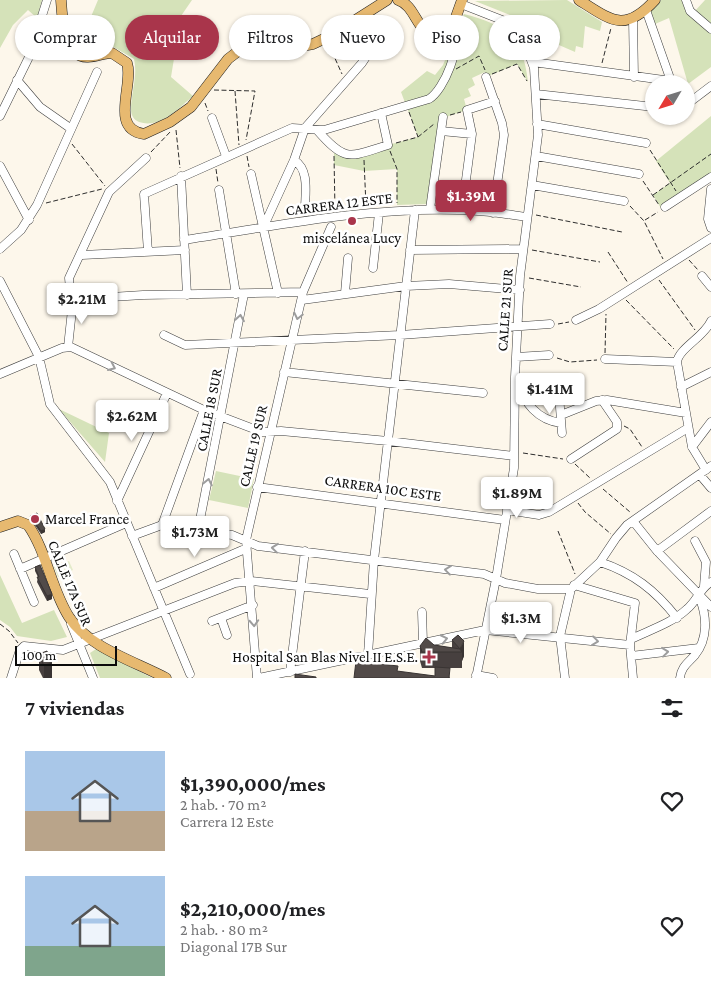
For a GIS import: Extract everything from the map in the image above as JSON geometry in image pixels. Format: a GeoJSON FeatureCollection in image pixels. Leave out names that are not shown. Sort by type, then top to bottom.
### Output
{"type":"FeatureCollection","features":[{"type":"Feature","properties":{"kind":"main road"},"geometry":{"type":"LineString","coordinates":[[61,0],[68,40],[75,52],[86,57],[112,53],[127,63],[130,77],[124,117],[126,124],[134,131],[144,134],[151,133],[185,113],[204,92],[228,59],[241,49],[256,46],[297,47],[321,40]]}},
{"type":"Feature","properties":{"kind":"main road"},"geometry":{"type":"LineString","coordinates":[[363,15],[387,0]]}},
{"type":"Feature","properties":{"kind":"main road"},"geometry":{"type":"LineString","coordinates":[[398,0],[407,5],[414,15]]}},
{"type":"Feature","properties":{"kind":"main road"},"geometry":{"type":"LineString","coordinates":[[579,0],[613,20],[633,20],[655,0]]}},
{"type":"Feature","properties":{"kind":"main road"},"geometry":{"type":"LineString","coordinates":[[457,15],[462,2]]}},
{"type":"Feature","properties":{"kind":"main road","name":"CALLE 17A SUR"},"geometry":{"type":"LineString","coordinates":[[0,527],[22,521],[30,527],[68,616]]}},
{"type":"Feature","properties":{"kind":"main road"},"geometry":{"type":"LineString","coordinates":[[68,616],[90,639],[166,678]]}},
{"type":"Feature","properties":{"kind":"street"},"geometry":{"type":"LineString","coordinates":[[0,116],[29,58],[47,0]]}},
{"type":"Feature","properties":{"kind":"street"},"geometry":{"type":"LineString","coordinates":[[686,0],[690,11],[711,29]]}},
{"type":"Feature","properties":{"kind":"street"},"geometry":{"type":"LineString","coordinates":[[462,2],[495,16],[508,24],[525,44],[533,62],[671,81],[646,10]]}},
{"type":"Feature","properties":{"kind":"street"},"geometry":{"type":"LineString","coordinates":[[633,20],[634,77]]}},
{"type":"Feature","properties":{"kind":"street"},"geometry":{"type":"LineString","coordinates":[[263,228],[294,160],[305,128],[363,60]]}},
{"type":"Feature","properties":{"kind":"street"},"geometry":{"type":"LineString","coordinates":[[148,252],[144,194],[214,161],[292,128],[317,130],[425,100],[435,94],[452,60]]}},
{"type":"Feature","properties":{"kind":"street","name":"CALLE 21 SUR"},"geometry":{"type":"LineString","coordinates":[[476,677],[496,579],[510,495],[514,454],[515,377],[520,276],[536,156],[537,124],[533,62]]}},
{"type":"Feature","properties":{"kind":"street"},"geometry":{"type":"LineString","coordinates":[[0,249],[29,220],[38,205],[70,128],[97,72]]}},
{"type":"Feature","properties":{"kind":"street"},"geometry":{"type":"LineString","coordinates":[[486,77],[502,123],[504,141],[493,212]]}},
{"type":"Feature","properties":{"kind":"street"},"geometry":{"type":"LineString","coordinates":[[17,80],[40,107],[70,128]]}},
{"type":"Feature","properties":{"kind":"street"},"geometry":{"type":"LineString","coordinates":[[695,98],[711,86]]}},
{"type":"Feature","properties":{"kind":"street"},"geometry":{"type":"LineString","coordinates":[[536,94],[645,107]]}},
{"type":"Feature","properties":{"kind":"street"},"geometry":{"type":"LineString","coordinates":[[462,210],[472,134],[466,110],[494,101]]}},
{"type":"Feature","properties":{"kind":"street"},"geometry":{"type":"LineString","coordinates":[[317,130],[334,149],[349,155],[364,153],[388,145],[380,113]]}},
{"type":"Feature","properties":{"kind":"street"},"geometry":{"type":"LineString","coordinates":[[430,209],[443,117]]}},
{"type":"Feature","properties":{"kind":"street"},"geometry":{"type":"LineString","coordinates":[[212,118],[226,156]]}},
{"type":"Feature","properties":{"kind":"street"},"geometry":{"type":"LineString","coordinates":[[537,124],[646,143]]}},
{"type":"Feature","properties":{"kind":"street"},"geometry":{"type":"LineString","coordinates":[[441,130],[472,134]]}},
{"type":"Feature","properties":{"kind":"street"},"geometry":{"type":"LineString","coordinates":[[536,156],[639,174]]}},
{"type":"Feature","properties":{"kind":"street"},"geometry":{"type":"LineString","coordinates":[[68,347],[72,303],[69,278],[82,255],[108,190],[146,158]]}},
{"type":"Feature","properties":{"kind":"street"},"geometry":{"type":"LineString","coordinates":[[294,160],[304,171],[305,210]]}},
{"type":"Feature","properties":{"kind":"street"},"geometry":{"type":"LineString","coordinates":[[0,166],[29,220]]}},
{"type":"Feature","properties":{"kind":"street"},"geometry":{"type":"LineString","coordinates":[[251,174],[278,293]]}},
{"type":"Feature","properties":{"kind":"street"},"geometry":{"type":"LineString","coordinates":[[181,176],[187,295]]}},
{"type":"Feature","properties":{"kind":"street"},"geometry":{"type":"LineString","coordinates":[[663,208],[711,176]]}},
{"type":"Feature","properties":{"kind":"street"},"geometry":{"type":"LineString","coordinates":[[532,185],[624,201]]}},
{"type":"Feature","properties":{"kind":"street"},"geometry":{"type":"LineString","coordinates":[[711,189],[708,219],[711,228]]}},
{"type":"Feature","properties":{"kind":"street","name":"CALLE 18 SUR"},"geometry":{"type":"LineString","coordinates":[[198,530],[236,343],[240,294],[226,234],[219,190]]}},
{"type":"Feature","properties":{"kind":"street","name":"CARRERA 12 ESTE"},"geometry":{"type":"LineString","coordinates":[[184,240],[335,217],[398,211],[430,209],[528,215]]}},
{"type":"Feature","properties":{"kind":"street"},"geometry":{"type":"LineString","coordinates":[[368,655],[370,594],[415,210]]}},
{"type":"Feature","properties":{"kind":"street"},"geometry":{"type":"LineString","coordinates":[[373,268],[379,213]]}},
{"type":"Feature","properties":{"kind":"street","name":"CALLE 19 SUR"},"geometry":{"type":"LineString","coordinates":[[258,678],[251,581],[246,544],[257,487],[302,296],[330,227]]}},
{"type":"Feature","properties":{"kind":"street"},"geometry":{"type":"LineString","coordinates":[[576,320],[607,304],[711,238]]}},
{"type":"Feature","properties":{"kind":"street"},"geometry":{"type":"LineString","coordinates":[[410,250],[524,249]]}},
{"type":"Feature","properties":{"kind":"street"},"geometry":{"type":"LineString","coordinates":[[82,255],[185,250]]}},
{"type":"Feature","properties":{"kind":"street"},"geometry":{"type":"LineString","coordinates":[[345,293],[348,258]]}},
{"type":"Feature","properties":{"kind":"street"},"geometry":{"type":"LineString","coordinates":[[702,276],[711,287]]}},
{"type":"Feature","properties":{"kind":"street"},"geometry":{"type":"LineString","coordinates":[[0,282],[2,292],[39,357],[50,404],[104,473],[190,674]]}},
{"type":"Feature","properties":{"kind":"street"},"geometry":{"type":"LineString","coordinates":[[72,303],[95,298],[187,295],[278,293],[302,296],[406,286],[449,284],[520,290]]}},
{"type":"Feature","properties":{"kind":"street"},"geometry":{"type":"LineString","coordinates":[[605,359],[678,359],[700,337],[711,321]]}},
{"type":"Feature","properties":{"kind":"street"},"geometry":{"type":"LineString","coordinates":[[164,335],[185,345],[400,335],[550,324]]}},
{"type":"Feature","properties":{"kind":"street"},"geometry":{"type":"LineString","coordinates":[[0,374],[68,347],[204,410],[262,432],[281,431],[514,454]]}},
{"type":"Feature","properties":{"kind":"street"},"geometry":{"type":"LineString","coordinates":[[516,357],[549,355]]}},
{"type":"Feature","properties":{"kind":"street"},"geometry":{"type":"LineString","coordinates":[[678,359],[692,447],[706,470],[711,488]]}},
{"type":"Feature","properties":{"kind":"street"},"geometry":{"type":"LineString","coordinates":[[284,372],[483,393]]}},
{"type":"Feature","properties":{"kind":"street"},"geometry":{"type":"LineString","coordinates":[[681,387],[711,372]]}},
{"type":"Feature","properties":{"kind":"street"},"geometry":{"type":"LineString","coordinates":[[515,377],[528,404],[547,420],[561,419],[602,400],[686,413]]}},
{"type":"Feature","properties":{"kind":"street"},"geometry":{"type":"LineString","coordinates":[[117,501],[167,393]]}},
{"type":"Feature","properties":{"kind":"street"},"geometry":{"type":"LineString","coordinates":[[559,395],[562,433]]}},
{"type":"Feature","properties":{"kind":"street"},"geometry":{"type":"LineString","coordinates":[[571,459],[614,432],[618,426],[602,400]]}},
{"type":"Feature","properties":{"kind":"street"},"geometry":{"type":"LineString","coordinates":[[162,525],[204,410]]}},
{"type":"Feature","properties":{"kind":"street"},"geometry":{"type":"LineString","coordinates":[[692,447],[711,422]]}},
{"type":"Feature","properties":{"kind":"street"},"geometry":{"type":"LineString","coordinates":[[507,510],[543,514],[574,498],[646,452],[688,428]]}},
{"type":"Feature","properties":{"kind":"street"},"geometry":{"type":"LineString","coordinates":[[565,678],[560,636],[574,585],[600,562],[616,538],[635,519],[706,470]]}},
{"type":"Feature","properties":{"kind":"street","name":"CARRERA 10C ESTE"},"geometry":{"type":"LineString","coordinates":[[257,487],[506,520]]}},
{"type":"Feature","properties":{"kind":"street"},"geometry":{"type":"LineString","coordinates":[[657,551],[711,511]]}},
{"type":"Feature","properties":{"kind":"street"},"geometry":{"type":"LineString","coordinates":[[635,519],[657,551],[698,596],[711,607]]}},
{"type":"Feature","properties":{"kind":"street"},"geometry":{"type":"LineString","coordinates":[[20,569],[126,523]]}},
{"type":"Feature","properties":{"kind":"street"},"geometry":{"type":"LineString","coordinates":[[132,536],[162,525],[232,535],[246,544],[258,546],[484,574],[496,579],[538,589],[574,585],[635,603],[631,642],[633,678]]}},
{"type":"Feature","properties":{"kind":"street"},"geometry":{"type":"LineString","coordinates":[[258,678],[485,630],[631,642],[677,618],[708,584],[706,562],[695,541]]}},
{"type":"Feature","properties":{"kind":"street"},"geometry":{"type":"LineString","coordinates":[[154,588],[246,544]]}},
{"type":"Feature","properties":{"kind":"street"},"geometry":{"type":"LineString","coordinates":[[290,672],[305,551]]}},
{"type":"Feature","properties":{"kind":"street"},"geometry":{"type":"LineString","coordinates":[[14,554],[34,602]]}},
{"type":"Feature","properties":{"kind":"street"},"geometry":{"type":"LineString","coordinates":[[600,562],[622,569],[642,581],[659,596],[677,618]]}},
{"type":"Feature","properties":{"kind":"street"},"geometry":{"type":"LineString","coordinates":[[11,678],[23,646],[56,650],[90,639],[236,583],[251,581],[370,594]]}},
{"type":"Feature","properties":{"kind":"street"},"geometry":{"type":"LineString","coordinates":[[680,678],[682,670],[699,648],[705,628],[704,611],[698,596]]}},
{"type":"Feature","properties":{"kind":"street"},"geometry":{"type":"LineString","coordinates":[[212,621],[253,605]]}},
{"type":"Feature","properties":{"kind":"street"},"geometry":{"type":"LineString","coordinates":[[422,612],[423,643]]}},
{"type":"Feature","properties":{"kind":"street","name":"CALLE 17A SUR"},"geometry":{"type":"LineString","coordinates":[[68,616],[93,678]]}},
{"type":"Feature","properties":{"kind":"street"},"geometry":{"type":"LineString","coordinates":[[221,618],[227,635]]}},
{"type":"Feature","properties":{"kind":"street"},"geometry":{"type":"LineString","coordinates":[[631,656],[699,648]]}},
{"type":"Feature","properties":{"kind":"street"},"geometry":{"type":"LineString","coordinates":[[476,677],[493,678]]}},
{"type":"Feature","properties":{"kind":"path"},"geometry":{"type":"LineString","coordinates":[[600,71],[613,20]]}},
{"type":"Feature","properties":{"kind":"path"},"geometry":{"type":"LineString","coordinates":[[451,63],[457,71],[479,56],[486,77],[517,64],[528,82]]}},
{"type":"Feature","properties":{"kind":"path"},"geometry":{"type":"LineString","coordinates":[[335,60],[346,80]]}},
{"type":"Feature","properties":{"kind":"path"},"geometry":{"type":"LineString","coordinates":[[235,90],[242,149],[251,174]]}},
{"type":"Feature","properties":{"kind":"path"},"geometry":{"type":"LineString","coordinates":[[212,118],[204,92],[255,91],[242,149]]}},
{"type":"Feature","properties":{"kind":"path"},"geometry":{"type":"LineString","coordinates":[[407,105],[418,137]]}},
{"type":"Feature","properties":{"kind":"path"},"geometry":{"type":"LineString","coordinates":[[398,211],[397,169],[388,145],[418,137],[443,117],[466,110]]}},
{"type":"Feature","properties":{"kind":"path"},"geometry":{"type":"LineString","coordinates":[[146,158],[175,127],[181,176]]}},
{"type":"Feature","properties":{"kind":"path"},"geometry":{"type":"LineString","coordinates":[[38,205],[108,190],[66,138]]}},
{"type":"Feature","properties":{"kind":"path"},"geometry":{"type":"LineString","coordinates":[[646,143],[680,198]]}},
{"type":"Feature","properties":{"kind":"path"},"geometry":{"type":"LineString","coordinates":[[334,149],[335,217]]}},
{"type":"Feature","properties":{"kind":"path"},"geometry":{"type":"LineString","coordinates":[[364,153],[366,214]]}},
{"type":"Feature","properties":{"kind":"path"},"geometry":{"type":"LineString","coordinates":[[653,195],[711,154]]}},
{"type":"Feature","properties":{"kind":"path"},"geometry":{"type":"LineString","coordinates":[[214,161],[219,190]]}},
{"type":"Feature","properties":{"kind":"path"},"geometry":{"type":"LineString","coordinates":[[639,174],[663,208],[644,220]]}},
{"type":"Feature","properties":{"kind":"path"},"geometry":{"type":"LineString","coordinates":[[624,201],[644,220],[666,267]]}},
{"type":"Feature","properties":{"kind":"path"},"geometry":{"type":"LineString","coordinates":[[528,215],[622,232]]}},
{"type":"Feature","properties":{"kind":"path"},"geometry":{"type":"LineString","coordinates":[[524,249],[600,262]]}},
{"type":"Feature","properties":{"kind":"path"},"geometry":{"type":"LineString","coordinates":[[608,252],[631,288]]}},
{"type":"Feature","properties":{"kind":"path"},"geometry":{"type":"LineString","coordinates":[[686,255],[702,276]]}},
{"type":"Feature","properties":{"kind":"path"},"geometry":{"type":"LineString","coordinates":[[654,274],[700,337]]}},
{"type":"Feature","properties":{"kind":"path"},"geometry":{"type":"LineString","coordinates":[[520,276],[581,287]]}},
{"type":"Feature","properties":{"kind":"path"},"geometry":{"type":"LineString","coordinates":[[620,294],[678,359]]}},
{"type":"Feature","properties":{"kind":"path"},"geometry":{"type":"LineString","coordinates":[[549,355],[570,362],[605,359],[607,304]]}},
{"type":"Feature","properties":{"kind":"path"},"geometry":{"type":"LineString","coordinates":[[550,324],[576,320]]}},
{"type":"Feature","properties":{"kind":"path"},"geometry":{"type":"LineString","coordinates":[[617,422],[630,429],[646,452]]}},
{"type":"Feature","properties":{"kind":"path"},"geometry":{"type":"LineString","coordinates":[[514,454],[571,459],[635,519]]}},
{"type":"Feature","properties":{"kind":"path"},"geometry":{"type":"LineString","coordinates":[[510,495],[537,497]]}},
{"type":"Feature","properties":{"kind":"path"},"geometry":{"type":"LineString","coordinates":[[574,498],[585,512],[616,538]]}},
{"type":"Feature","properties":{"kind":"path"},"geometry":{"type":"LineString","coordinates":[[558,531],[574,585]]}},
{"type":"Feature","properties":{"kind":"path"},"geometry":{"type":"LineString","coordinates":[[0,620],[1,624],[23,646]]}},
{"type":"Feature","properties":{"kind":"green space"},"geometry":{"type":"Polygon","coordinates":[[[0,0],[42,0],[38,15],[34,15],[28,10],[23,15],[15,15],[15,23],[0,48],[0,0]]]}},
{"type":"Feature","properties":{"kind":"green space"},"geometry":{"type":"Polygon","coordinates":[[[98,0],[192,0],[182,15],[125,15],[125,54],[115,48],[115,15],[92,15],[98,0]]]}},
{"type":"Feature","properties":{"kind":"green space"},"geometry":{"type":"Polygon","coordinates":[[[567,0],[602,22],[600,31],[585,26],[583,48],[576,46],[575,52],[560,45],[560,15],[510,15],[475,1],[567,0]]]}},
{"type":"Feature","properties":{"kind":"green space"},"geometry":{"type":"Polygon","coordinates":[[[661,0],[682,0],[688,14],[711,34],[711,67],[695,79],[695,75],[685,75],[669,18],[655,24],[649,11],[661,0]]]}},
{"type":"Feature","properties":{"kind":"green space"},"geometry":{"type":"Polygon","coordinates":[[[705,0],[711,0],[711,26],[694,12],[705,0]]]}},
{"type":"Feature","properties":{"kind":"green space"},"geometry":{"type":"Polygon","coordinates":[[[479,18],[489,22],[489,60],[524,60],[528,82],[517,64],[486,77],[485,72],[472,78],[475,85],[468,89],[471,96],[464,99],[467,110],[440,119],[427,204],[397,205],[397,169],[364,171],[334,165],[334,149],[341,153],[388,145],[418,137],[401,92],[427,71],[435,75],[445,60],[479,60],[479,18]]]}},
{"type":"Feature","properties":{"kind":"green space"},"geometry":{"type":"Polygon","coordinates":[[[134,60],[174,60],[171,77],[193,96],[162,120],[154,123],[139,122],[132,115],[131,110],[134,60]]]}},
{"type":"Feature","properties":{"kind":"green space"},"geometry":{"type":"Polygon","coordinates":[[[711,116],[711,177],[662,210],[653,195],[670,183],[656,161],[711,116]]]}},
{"type":"Feature","properties":{"kind":"green space"},"geometry":{"type":"Polygon","coordinates":[[[59,409],[109,433],[105,462],[59,409]]]}},
{"type":"Feature","properties":{"kind":"green space"},"geometry":{"type":"Polygon","coordinates":[[[216,471],[254,479],[248,508],[209,500],[216,471]]]}},
{"type":"Feature","properties":{"kind":"green space"},"geometry":{"type":"Polygon","coordinates":[[[69,561],[73,570],[58,577],[54,567],[69,561]]]}},
{"type":"Feature","properties":{"kind":"green space"},"geometry":{"type":"Polygon","coordinates":[[[0,575],[22,623],[54,610],[67,637],[51,641],[17,636],[10,627],[0,620],[0,575]]]}},
{"type":"Feature","properties":{"kind":"green space"},"geometry":{"type":"Polygon","coordinates":[[[96,649],[152,678],[100,678],[90,653],[96,649]]]}},
{"type":"Feature","properties":{"kind":"building"},"geometry":{"type":"Polygon","coordinates":[[[37,513],[45,529],[41,531],[30,516],[37,513]]]}},
{"type":"Feature","properties":{"kind":"building"},"geometry":{"type":"Polygon","coordinates":[[[40,565],[52,594],[47,596],[37,577],[39,577],[35,567],[40,565]]]}},
{"type":"Feature","properties":{"kind":"building"},"geometry":{"type":"Polygon","coordinates":[[[458,635],[464,641],[460,649],[452,640],[458,635]]]}},
{"type":"Feature","properties":{"kind":"building"},"geometry":{"type":"Polygon","coordinates":[[[426,638],[434,645],[460,649],[462,652],[422,652],[420,646],[426,638]]]}},
{"type":"Feature","properties":{"kind":"building"},"geometry":{"type":"Polygon","coordinates":[[[47,651],[52,662],[44,666],[39,654],[47,651]]]}},
{"type":"Feature","properties":{"kind":"building"},"geometry":{"type":"Polygon","coordinates":[[[356,661],[398,666],[397,671],[435,676],[435,667],[450,668],[449,678],[354,678],[356,661]]]}},
{"type":"Feature","properties":{"kind":"building"},"geometry":{"type":"Polygon","coordinates":[[[295,674],[316,677],[316,678],[295,678],[295,674]]]}},
{"type":"Feature","properties":{"kind":"place","name":"miscelánea Lucy"},"geometry":{"type":"Point","coordinates":[352,221]}},
{"type":"Feature","properties":{"kind":"place","name":"Marcel France"},"geometry":{"type":"Point","coordinates":[35,519]}},
{"type":"Feature","properties":{"kind":"place","name":"Hospital San Blas Nivel II E.S.E."},"geometry":{"type":"Point","coordinates":[429,657]}}]}
